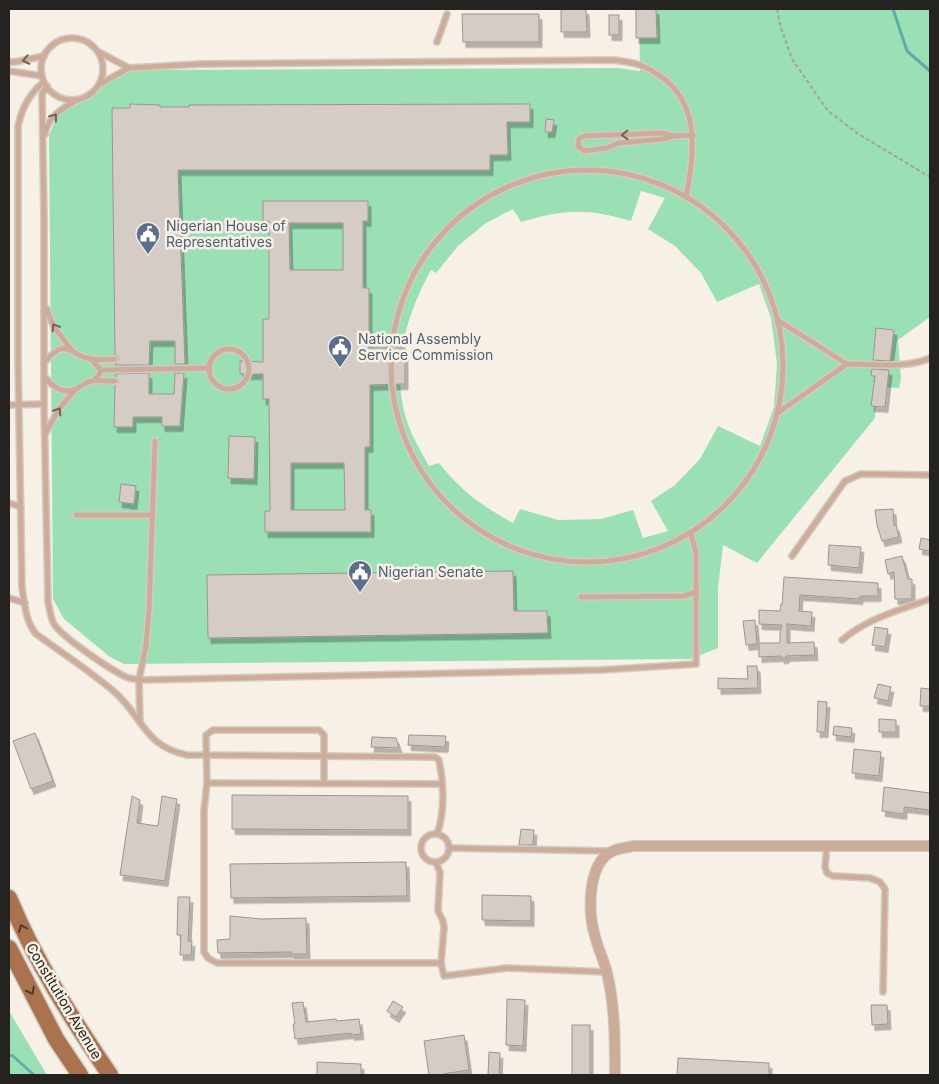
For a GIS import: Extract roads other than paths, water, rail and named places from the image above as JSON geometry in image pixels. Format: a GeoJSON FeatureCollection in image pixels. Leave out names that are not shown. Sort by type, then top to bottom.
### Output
{"type":"FeatureCollection","features":[{"type":"Feature","properties":{"kind":"main road","name":"Constitution Avenue"},"geometry":{"type":"LineString","coordinates":[[9,898],[23,932],[51,982],[76,1025],[110,1075]]}},
{"type":"Feature","properties":{"kind":"main road","name":"Constitution Avenue"},"geometry":{"type":"LineString","coordinates":[[9,948],[56,1039],[80,1075]]}},
{"type":"Feature","properties":{"kind":"street"},"geometry":{"type":"LineString","coordinates":[[615,1075],[612,1006],[607,972],[594,935],[591,905],[594,876],[600,861],[612,851],[633,846],[930,846]]}},
{"type":"Feature","properties":{"kind":"lane"},"geometry":{"type":"LineString","coordinates":[[437,42],[447,14]]}},
{"type":"Feature","properties":{"kind":"lane"},"geometry":{"type":"LineString","coordinates":[[129,68],[99,52],[91,44],[81,39],[70,38],[59,40],[50,47],[44,56],[41,66],[44,81],[42,94],[44,404],[48,602],[55,625],[65,635],[114,670],[128,678],[139,680],[601,670],[689,666],[696,664],[696,553],[691,534]]}},
{"type":"Feature","properties":{"kind":"lane"},"geometry":{"type":"LineString","coordinates":[[99,52],[103,62],[100,84]]}},
{"type":"Feature","properties":{"kind":"lane"},"geometry":{"type":"LineString","coordinates":[[9,62],[44,56]]}},
{"type":"Feature","properties":{"kind":"lane"},"geometry":{"type":"LineString","coordinates":[[43,144],[45,130],[60,110],[91,94],[100,84],[129,68],[201,64],[615,60],[640,65],[655,73],[674,87],[685,106],[693,135],[692,166],[686,197]]}},
{"type":"Feature","properties":{"kind":"lane"},"geometry":{"type":"LineString","coordinates":[[9,71],[44,81],[53,93],[61,97],[70,100],[79,99]]}},
{"type":"Feature","properties":{"kind":"lane"},"geometry":{"type":"LineString","coordinates":[[44,81],[29,96],[21,113],[18,126],[22,588],[27,618],[36,634],[112,690],[161,746],[173,752],[187,755],[435,757],[439,760],[442,784],[442,821],[437,834]]}},
{"type":"Feature","properties":{"kind":"lane"},"geometry":{"type":"LineString","coordinates":[[674,136],[662,134],[584,136],[579,139],[578,146],[584,151],[607,148],[618,143],[693,135]]}},
{"type":"Feature","properties":{"kind":"lane"},"geometry":{"type":"LineString","coordinates":[[562,171],[626,174],[686,197],[728,229],[759,271],[779,320],[784,366],[779,412],[761,460],[731,502],[691,534],[632,558],[568,563],[507,546],[453,511],[414,460],[392,400],[391,337],[411,276],[448,225],[501,188],[562,171]]}},
{"type":"Feature","properties":{"kind":"lane"},"geometry":{"type":"LineString","coordinates":[[44,302],[54,327],[72,350]]}},
{"type":"Feature","properties":{"kind":"lane"},"geometry":{"type":"LineString","coordinates":[[779,320],[847,364],[908,364],[930,358]]}},
{"type":"Feature","properties":{"kind":"lane"},"geometry":{"type":"LineString","coordinates":[[44,363],[51,354],[63,348],[72,350],[92,360],[101,370],[210,368]]}},
{"type":"Feature","properties":{"kind":"lane"},"geometry":{"type":"LineString","coordinates":[[229,349],[236,350],[245,357],[249,370],[248,376],[238,386],[225,388],[214,381],[210,368],[210,362],[218,352],[229,349]]}},
{"type":"Feature","properties":{"kind":"lane"},"geometry":{"type":"LineString","coordinates":[[92,360],[115,359]]}},
{"type":"Feature","properties":{"kind":"lane"},"geometry":{"type":"LineString","coordinates":[[779,412],[847,364]]}},
{"type":"Feature","properties":{"kind":"lane"},"geometry":{"type":"LineString","coordinates":[[94,380],[101,370]]}},
{"type":"Feature","properties":{"kind":"lane"},"geometry":{"type":"LineString","coordinates":[[44,375],[50,384],[64,391],[74,390]]}},
{"type":"Feature","properties":{"kind":"lane"},"geometry":{"type":"LineString","coordinates":[[45,434],[74,390],[86,382],[94,380],[115,381]]}},
{"type":"Feature","properties":{"kind":"lane"},"geometry":{"type":"LineString","coordinates":[[9,405],[44,404]]}},
{"type":"Feature","properties":{"kind":"lane"},"geometry":{"type":"LineString","coordinates":[[140,723],[139,680],[150,610],[155,441]]}},
{"type":"Feature","properties":{"kind":"lane"},"geometry":{"type":"LineString","coordinates":[[792,556],[845,481],[861,474],[930,475]]}},
{"type":"Feature","properties":{"kind":"lane"},"geometry":{"type":"LineString","coordinates":[[9,503],[21,507]]}},
{"type":"Feature","properties":{"kind":"lane"},"geometry":{"type":"LineString","coordinates":[[76,515],[153,515]]}},
{"type":"Feature","properties":{"kind":"lane"},"geometry":{"type":"LineString","coordinates":[[581,597],[684,596],[697,592]]}},
{"type":"Feature","properties":{"kind":"lane"},"geometry":{"type":"LineString","coordinates":[[9,598],[24,603]]}},
{"type":"Feature","properties":{"kind":"lane"},"geometry":{"type":"LineString","coordinates":[[842,640],[868,622],[930,599]]}},
{"type":"Feature","properties":{"kind":"lane"},"geometry":{"type":"LineString","coordinates":[[324,783],[324,735],[322,731],[314,729],[212,730],[206,735],[204,952],[208,958],[217,963],[441,963]]}},
{"type":"Feature","properties":{"kind":"lane"},"geometry":{"type":"LineString","coordinates":[[207,783],[442,784]]}},
{"type":"Feature","properties":{"kind":"lane"},"geometry":{"type":"LineString","coordinates":[[437,834],[446,839],[450,848],[445,859],[436,863],[426,860],[420,848],[427,836],[437,834]]}},
{"type":"Feature","properties":{"kind":"lane"},"geometry":{"type":"LineString","coordinates":[[826,846],[825,867],[828,873],[833,876],[870,878],[880,882],[885,890],[883,992]]}},
{"type":"Feature","properties":{"kind":"lane"},"geometry":{"type":"LineString","coordinates":[[450,848],[612,851]]}},
{"type":"Feature","properties":{"kind":"lane"},"geometry":{"type":"LineString","coordinates":[[436,863],[440,872],[438,911],[444,928],[441,963],[444,976],[507,968],[607,972]]}},
{"type":"Feature","properties":{"kind":"waterway"},"geometry":{"type":"LineString","coordinates":[[893,9],[907,51],[930,71]]}},
{"type":"Feature","properties":{"kind":"waterway"},"geometry":{"type":"LineString","coordinates":[[9,1055],[13,1056],[34,1075]]}},
{"type":"Feature","properties":{"kind":"place","name":"Nigerian House of Representatives"},"geometry":{"type":"Point","coordinates":[148,255]}},
{"type":"Feature","properties":{"kind":"place","name":"National Assembly Service Commission"},"geometry":{"type":"Point","coordinates":[340,368]}},
{"type":"Feature","properties":{"kind":"place","name":"Nigerian Senate"},"geometry":{"type":"Point","coordinates":[360,593]}}]}
